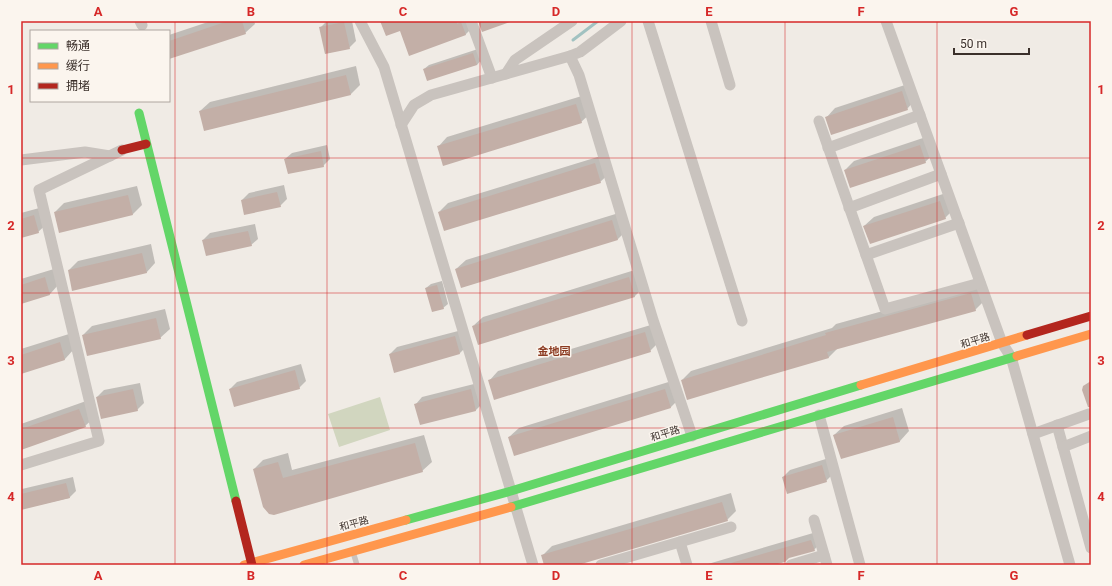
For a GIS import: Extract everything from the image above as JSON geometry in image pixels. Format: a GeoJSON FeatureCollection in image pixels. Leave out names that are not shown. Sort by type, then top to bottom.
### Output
{"type":"FeatureCollection","features":[{"type":"Feature","properties":{"kind":"street"},"geometry":{"type":"LineString","coordinates":[[360,21],[384,67],[533,565]]}},
{"type":"Feature","properties":{"kind":"street"},"geometry":{"type":"LineString","coordinates":[[471,21],[492,78]]}},
{"type":"Feature","properties":{"kind":"street"},"geometry":{"type":"LineString","coordinates":[[506,74],[515,60],[572,21]]}},
{"type":"Feature","properties":{"kind":"street"},"geometry":{"type":"LineString","coordinates":[[402,125],[414,105],[431,95],[570,56],[580,52],[621,21]]}},
{"type":"Feature","properties":{"kind":"street"},"geometry":{"type":"LineString","coordinates":[[648,21],[742,321]]}},
{"type":"Feature","properties":{"kind":"street"},"geometry":{"type":"LineString","coordinates":[[711,21],[730,85]]}},
{"type":"Feature","properties":{"kind":"street"},"geometry":{"type":"LineString","coordinates":[[886,21],[1002,343],[1011,357],[1070,565]]}},
{"type":"Feature","properties":{"kind":"street"},"geometry":{"type":"LineString","coordinates":[[570,56],[579,75],[653,320],[692,436]]}},
{"type":"Feature","properties":{"kind":"street"},"geometry":{"type":"LineString","coordinates":[[138,112],[249,564]]}},
{"type":"Feature","properties":{"kind":"street"},"geometry":{"type":"LineString","coordinates":[[828,148],[920,115]]}},
{"type":"Feature","properties":{"kind":"street"},"geometry":{"type":"LineString","coordinates":[[819,121],[884,309],[980,283]]}},
{"type":"Feature","properties":{"kind":"street"},"geometry":{"type":"LineString","coordinates":[[21,465],[99,441],[39,190],[122,150],[146,144]]}},
{"type":"Feature","properties":{"kind":"street"},"geometry":{"type":"LineString","coordinates":[[21,160],[85,152],[110,156]]}},
{"type":"Feature","properties":{"kind":"street"},"geometry":{"type":"LineString","coordinates":[[849,208],[941,174]]}},
{"type":"Feature","properties":{"kind":"street"},"geometry":{"type":"LineString","coordinates":[[866,255],[959,223]]}},
{"type":"Feature","properties":{"kind":"street","name":"和平路"},"geometry":{"type":"LineString","coordinates":[[249,564],[511,491],[1091,316]]}},
{"type":"Feature","properties":{"kind":"street"},"geometry":{"type":"LineString","coordinates":[[304,565],[516,506],[1091,334]]}},
{"type":"Feature","properties":{"kind":"street"},"geometry":{"type":"LineString","coordinates":[[1033,434],[1089,414]]}},
{"type":"Feature","properties":{"kind":"street"},"geometry":{"type":"LineString","coordinates":[[819,415],[860,565]]}},
{"type":"Feature","properties":{"kind":"street"},"geometry":{"type":"LineString","coordinates":[[1057,425],[1091,548]]}},
{"type":"Feature","properties":{"kind":"street"},"geometry":{"type":"LineString","coordinates":[[1063,446],[1091,436]]}},
{"type":"Feature","properties":{"kind":"street"},"geometry":{"type":"LineString","coordinates":[[791,565],[826,560],[814,520]]}},
{"type":"Feature","properties":{"kind":"street"},"geometry":{"type":"LineString","coordinates":[[601,565],[731,527]]}},
{"type":"Feature","properties":{"kind":"street"},"geometry":{"type":"LineString","coordinates":[[680,542],[687,565]]}},
{"type":"Feature","properties":{"kind":"street"},"geometry":{"type":"LineString","coordinates":[[536,553],[540,565]]}},
{"type":"Feature","properties":{"kind":"lane"},"geometry":{"type":"LineString","coordinates":[[353,551],[357,565]]}},
{"type":"Feature","properties":{"kind":"green space"},"geometry":{"type":"Polygon","coordinates":[[[380,397],[390,430],[339,447],[328,414],[380,397]]]}},
{"type":"Feature","properties":{"kind":"building"},"geometry":{"type":"Polygon","coordinates":[[[228,21],[242,21],[246,34],[170,59],[170,41],[228,21]]]}},
{"type":"Feature","properties":{"kind":"building"},"geometry":{"type":"Polygon","coordinates":[[[380,21],[457,21],[457,24],[461,22],[466,35],[409,56],[400,31],[386,36],[380,21]]]}},
{"type":"Feature","properties":{"kind":"building"},"geometry":{"type":"Polygon","coordinates":[[[478,21],[510,21],[510,22],[482,32],[478,21]]]}},
{"type":"Feature","properties":{"kind":"building"},"geometry":{"type":"Polygon","coordinates":[[[344,22],[350,49],[325,54],[319,27],[344,22]]]}},
{"type":"Feature","properties":{"kind":"building"},"geometry":{"type":"Polygon","coordinates":[[[473,53],[477,65],[427,81],[423,69],[473,53]]]}},
{"type":"Feature","properties":{"kind":"building"},"geometry":{"type":"Polygon","coordinates":[[[346,75],[351,95],[204,131],[199,111],[346,75]]]}},
{"type":"Feature","properties":{"kind":"building"},"geometry":{"type":"Polygon","coordinates":[[[902,91],[908,110],[831,135],[825,117],[902,91]]]}},
{"type":"Feature","properties":{"kind":"building"},"geometry":{"type":"Polygon","coordinates":[[[576,104],[582,123],[443,166],[437,146],[576,104]]]}},
{"type":"Feature","properties":{"kind":"building"},"geometry":{"type":"Polygon","coordinates":[[[920,145],[926,163],[850,188],[844,170],[920,145]]]}},
{"type":"Feature","properties":{"kind":"building"},"geometry":{"type":"Polygon","coordinates":[[[321,151],[324,167],[288,174],[284,159],[321,151]]]}},
{"type":"Feature","properties":{"kind":"building"},"geometry":{"type":"Polygon","coordinates":[[[595,163],[601,183],[444,231],[438,212],[595,163]]]}},
{"type":"Feature","properties":{"kind":"building"},"geometry":{"type":"Polygon","coordinates":[[[277,192],[281,207],[244,215],[241,200],[277,192]]]}},
{"type":"Feature","properties":{"kind":"building"},"geometry":{"type":"Polygon","coordinates":[[[128,195],[133,215],[59,233],[54,212],[128,195]]]}},
{"type":"Feature","properties":{"kind":"building"},"geometry":{"type":"Polygon","coordinates":[[[940,201],[946,219],[870,244],[863,226],[940,201]]]}},
{"type":"Feature","properties":{"kind":"building"},"geometry":{"type":"Polygon","coordinates":[[[34,215],[39,233],[21,238],[21,219],[34,215]]]}},
{"type":"Feature","properties":{"kind":"building"},"geometry":{"type":"Polygon","coordinates":[[[612,220],[618,240],[461,288],[455,269],[612,220]]]}},
{"type":"Feature","properties":{"kind":"building"},"geometry":{"type":"Polygon","coordinates":[[[248,231],[252,246],[206,256],[202,240],[248,231]]]}},
{"type":"Feature","properties":{"kind":"building"},"geometry":{"type":"Polygon","coordinates":[[[142,253],[147,273],[72,291],[68,270],[142,253]]]}},
{"type":"Feature","properties":{"kind":"building"},"geometry":{"type":"Polygon","coordinates":[[[45,277],[50,295],[21,304],[21,285],[45,277]]]}},
{"type":"Feature","properties":{"kind":"building"},"geometry":{"type":"Polygon","coordinates":[[[629,277],[635,297],[478,345],[472,326],[629,277]]]}},
{"type":"Feature","properties":{"kind":"building"},"geometry":{"type":"Polygon","coordinates":[[[437,285],[444,309],[432,312],[425,288],[437,285]]]}},
{"type":"Feature","properties":{"kind":"building"},"geometry":{"type":"Polygon","coordinates":[[[971,293],[976,311],[827,352],[829,358],[687,400],[681,380],[826,335],[825,333],[971,293]]]}},
{"type":"Feature","properties":{"kind":"building"},"geometry":{"type":"Polygon","coordinates":[[[156,318],[161,339],[87,356],[82,335],[156,318]]]}},
{"type":"Feature","properties":{"kind":"building"},"geometry":{"type":"Polygon","coordinates":[[[645,332],[651,352],[494,400],[488,380],[645,332]]]}},
{"type":"Feature","properties":{"kind":"building"},"geometry":{"type":"Polygon","coordinates":[[[455,336],[460,354],[394,373],[389,354],[455,336]]]}},
{"type":"Feature","properties":{"kind":"building"},"geometry":{"type":"Polygon","coordinates":[[[60,342],[65,360],[21,374],[21,355],[60,342]]]}},
{"type":"Feature","properties":{"kind":"building"},"geometry":{"type":"Polygon","coordinates":[[[295,370],[300,389],[234,407],[229,389],[295,370]]]}},
{"type":"Feature","properties":{"kind":"building"},"geometry":{"type":"Polygon","coordinates":[[[1091,381],[1091,407],[1088,407],[1082,390],[1083,386],[1091,381]]]}},
{"type":"Feature","properties":{"kind":"building"},"geometry":{"type":"Polygon","coordinates":[[[133,389],[138,411],[101,419],[96,397],[133,389]]]}},
{"type":"Feature","properties":{"kind":"building"},"geometry":{"type":"Polygon","coordinates":[[[471,389],[476,411],[420,425],[414,404],[471,389]]]}},
{"type":"Feature","properties":{"kind":"building"},"geometry":{"type":"Polygon","coordinates":[[[665,389],[671,408],[514,456],[508,437],[665,389]]]}},
{"type":"Feature","properties":{"kind":"building"},"geometry":{"type":"Polygon","coordinates":[[[79,409],[86,427],[21,450],[21,429],[79,409]]]}},
{"type":"Feature","properties":{"kind":"building"},"geometry":{"type":"Polygon","coordinates":[[[893,417],[900,442],[841,459],[833,435],[893,417]]]}},
{"type":"Feature","properties":{"kind":"building"},"geometry":{"type":"Polygon","coordinates":[[[415,443],[423,472],[274,515],[269,514],[263,507],[253,469],[278,462],[283,478],[415,443]]]}},
{"type":"Feature","properties":{"kind":"building"},"geometry":{"type":"Polygon","coordinates":[[[822,465],[827,482],[787,494],[782,477],[822,465]]]}},
{"type":"Feature","properties":{"kind":"building"},"geometry":{"type":"Polygon","coordinates":[[[66,483],[70,498],[21,510],[21,494],[66,483]]]}},
{"type":"Feature","properties":{"kind":"building"},"geometry":{"type":"Polygon","coordinates":[[[722,502],[728,521],[578,565],[544,565],[541,555],[722,502]]]}},
{"type":"Feature","properties":{"kind":"building"},"geometry":{"type":"Polygon","coordinates":[[[811,540],[815,551],[789,558],[785,562],[774,565],[732,565],[731,563],[811,540]]]}},
{"type":"Feature","properties":{"kind":"waterway"},"geometry":{"type":"LineString","coordinates":[[573,40],[598,21]]}},
{"type":"Feature","properties":{"kind":"traffic: fast"},"geometry":{"type":"LineString","coordinates":[[139,113],[236,501]]}},
{"type":"Feature","properties":{"kind":"traffic: fast"},"geometry":{"type":"LineString","coordinates":[[511,507],[1017,356]]}},
{"type":"Feature","properties":{"kind":"traffic: fast"},"geometry":{"type":"LineString","coordinates":[[406,520],[511,491],[861,385]]}},
{"type":"Feature","properties":{"kind":"traffic: slow"},"geometry":{"type":"LineString","coordinates":[[1017,356],[1091,334]]}},
{"type":"Feature","properties":{"kind":"traffic: slow"},"geometry":{"type":"LineString","coordinates":[[861,385],[1027,335]]}},
{"type":"Feature","properties":{"kind":"traffic: slow"},"geometry":{"type":"LineString","coordinates":[[304,565],[511,507]]}},
{"type":"Feature","properties":{"kind":"traffic: slow"},"geometry":{"type":"LineString","coordinates":[[244,565],[406,520]]}},
{"type":"Feature","properties":{"kind":"traffic: jam"},"geometry":{"type":"LineString","coordinates":[[122,150],[146,144]]}},
{"type":"Feature","properties":{"kind":"traffic: jam"},"geometry":{"type":"LineString","coordinates":[[1027,335],[1091,316]]}},
{"type":"Feature","properties":{"kind":"traffic: jam"},"geometry":{"type":"LineString","coordinates":[[236,501],[252,565]]}},
{"type":"Feature","properties":{"kind":"district","name":"金地园"},"geometry":{"type":"Point","coordinates":[554,351]}}]}
